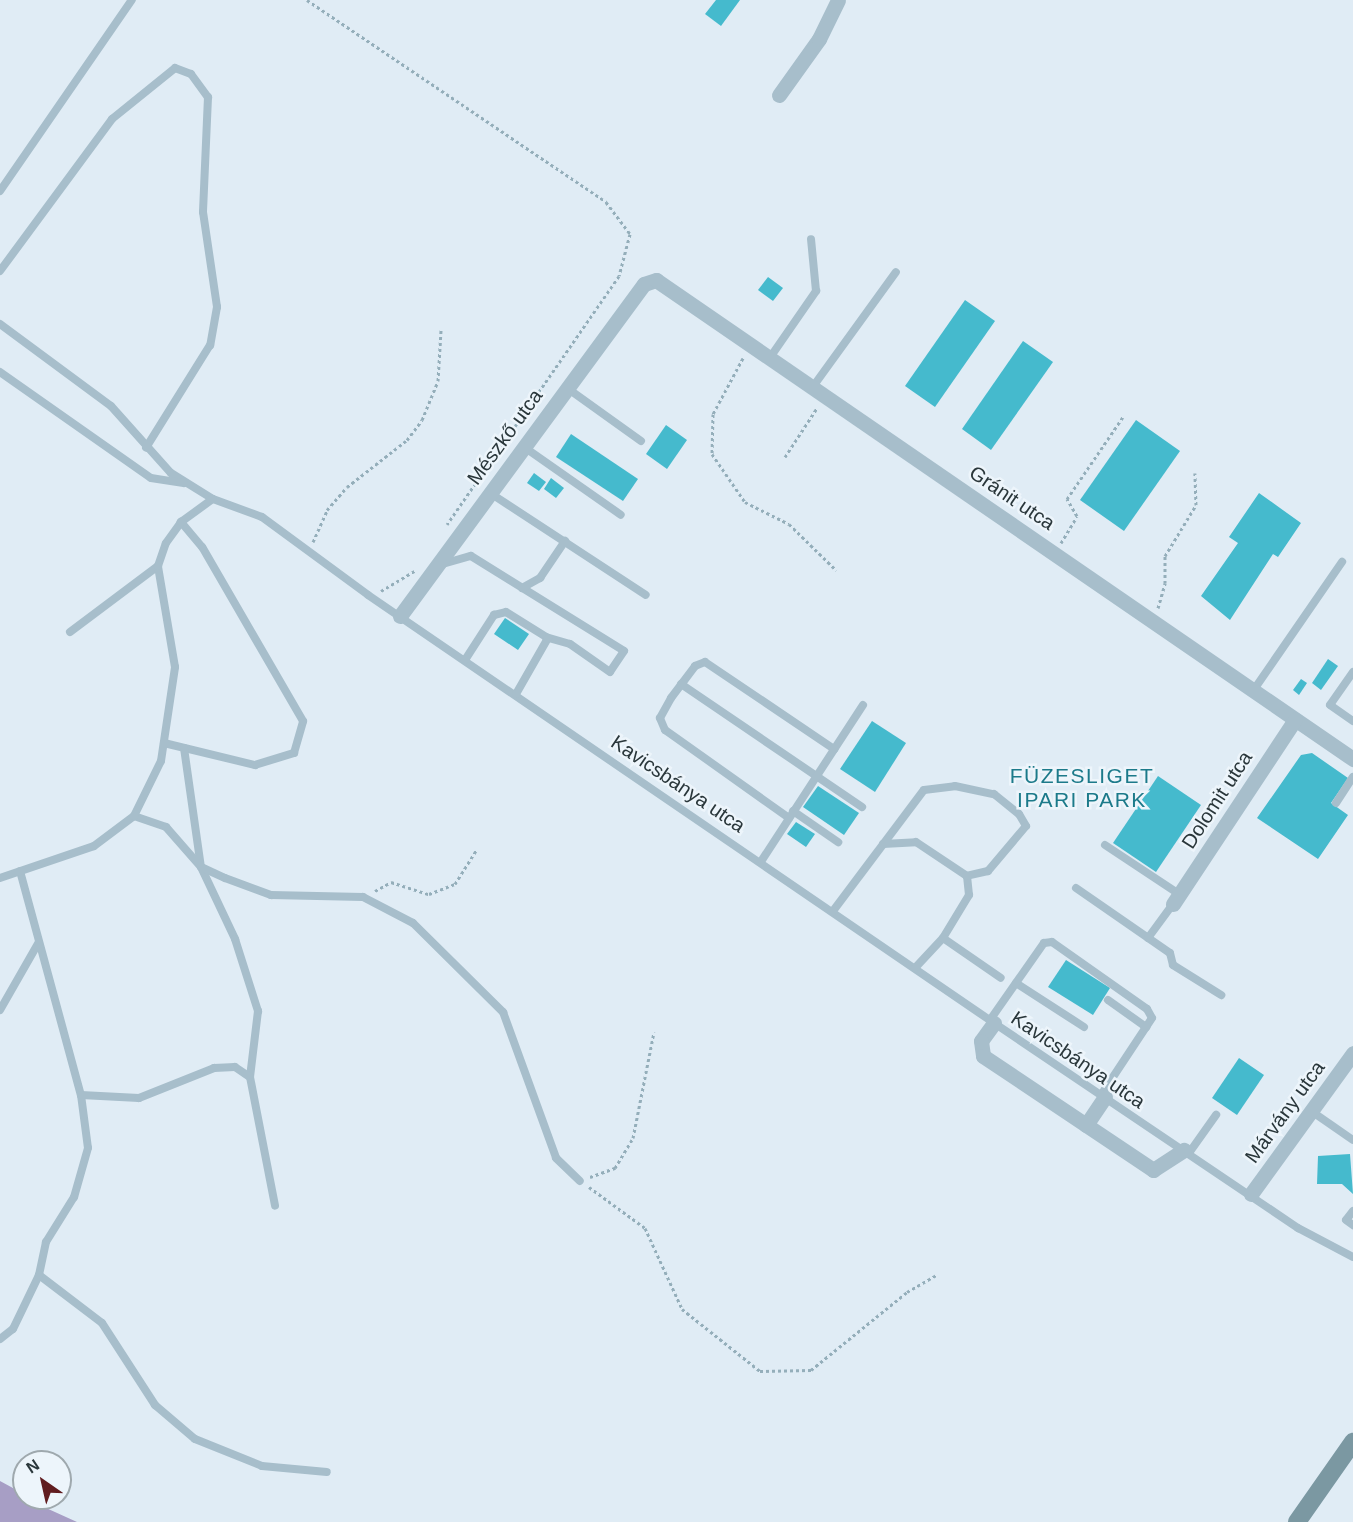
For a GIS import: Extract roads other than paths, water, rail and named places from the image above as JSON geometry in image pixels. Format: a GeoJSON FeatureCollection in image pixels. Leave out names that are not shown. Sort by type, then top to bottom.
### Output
{"type":"FeatureCollection","features":[{"type":"Feature","properties":{"kind":"main road"},"geometry":{"type":"LineString","coordinates":[[1297,1522],[1353,1442]]}},
{"type":"Feature","properties":{"kind":"street"},"geometry":{"type":"LineString","coordinates":[[779,95],[819,39],[838,0]]}},
{"type":"Feature","properties":{"kind":"street","name":"Gránit utca"},"geometry":{"type":"LineString","coordinates":[[644,284],[656,280],[1055,552],[1353,759]]}},
{"type":"Feature","properties":{"kind":"street","name":"Mészkő utca"},"geometry":{"type":"LineString","coordinates":[[400,616],[644,284]]}},
{"type":"Feature","properties":{"kind":"street","name":"Dolomit utca"},"geometry":{"type":"LineString","coordinates":[[1176,899],[1295,720]]}},
{"type":"Feature","properties":{"kind":"street"},"geometry":{"type":"LineString","coordinates":[[992,1022],[981,1041],[983,1056],[1153,1170],[1186,1152]]}},
{"type":"Feature","properties":{"kind":"street","name":"Márvány utca"},"geometry":{"type":"LineString","coordinates":[[1251,1194],[1314,1113],[1353,1053]]}},
{"type":"Feature","properties":{"kind":"street"},"geometry":{"type":"LineString","coordinates":[[1086,1125],[1103,1096]]}},
{"type":"Feature","properties":{"kind":"lane"},"geometry":{"type":"LineString","coordinates":[[0,191],[132,0]]}},
{"type":"Feature","properties":{"kind":"lane"},"geometry":{"type":"LineString","coordinates":[[0,271],[112,119],[175,68],[191,74],[208,98],[203,212],[217,307],[210,345],[146,448]]}},
{"type":"Feature","properties":{"kind":"lane"},"geometry":{"type":"LineString","coordinates":[[769,359],[816,291],[811,240]]}},
{"type":"Feature","properties":{"kind":"lane"},"geometry":{"type":"LineString","coordinates":[[819,393],[896,272]]}},
{"type":"Feature","properties":{"kind":"lane","name":"Kavicsbánya utca"},"geometry":{"type":"LineString","coordinates":[[0,324],[111,406],[146,448],[187,483],[213,499],[262,517],[368,595],[762,860],[992,1022],[1251,1194],[1298,1228],[1353,1257]]}},
{"type":"Feature","properties":{"kind":"lane"},"geometry":{"type":"LineString","coordinates":[[0,372],[151,478],[187,483]]}},
{"type":"Feature","properties":{"kind":"lane"},"geometry":{"type":"LineString","coordinates":[[567,388],[641,441]]}},
{"type":"Feature","properties":{"kind":"lane"},"geometry":{"type":"LineString","coordinates":[[524,447],[621,515]]}},
{"type":"Feature","properties":{"kind":"lane"},"geometry":{"type":"LineString","coordinates":[[490,493],[646,595]]}},
{"type":"Feature","properties":{"kind":"lane"},"geometry":{"type":"LineString","coordinates":[[0,878],[94,846],[134,816],[164,743],[175,667],[158,566],[166,543],[182,522],[213,499]]}},
{"type":"Feature","properties":{"kind":"lane"},"geometry":{"type":"LineString","coordinates":[[164,743],[255,765],[294,753],[303,721],[202,548],[182,522]]}},
{"type":"Feature","properties":{"kind":"lane"},"geometry":{"type":"LineString","coordinates":[[522,588],[540,578],[565,541]]}},
{"type":"Feature","properties":{"kind":"lane"},"geometry":{"type":"LineString","coordinates":[[437,566],[471,556],[624,651],[610,672],[570,644],[546,637],[506,612],[494,615],[465,660]]}},
{"type":"Feature","properties":{"kind":"lane"},"geometry":{"type":"LineString","coordinates":[[1253,691],[1342,562]]}},
{"type":"Feature","properties":{"kind":"lane"},"geometry":{"type":"LineString","coordinates":[[70,632],[158,566]]}},
{"type":"Feature","properties":{"kind":"lane"},"geometry":{"type":"LineString","coordinates":[[516,694],[546,637]]}},
{"type":"Feature","properties":{"kind":"lane"},"geometry":{"type":"LineString","coordinates":[[834,749],[705,662],[695,666],[660,718],[665,730],[791,815],[838,842]]}},
{"type":"Feature","properties":{"kind":"lane"},"geometry":{"type":"LineString","coordinates":[[1353,672],[1330,705],[1353,722]]}},
{"type":"Feature","properties":{"kind":"lane"},"geometry":{"type":"LineString","coordinates":[[681,684],[862,807]]}},
{"type":"Feature","properties":{"kind":"lane"},"geometry":{"type":"LineString","coordinates":[[762,860],[863,705]]}},
{"type":"Feature","properties":{"kind":"lane"},"geometry":{"type":"LineString","coordinates":[[184,748],[201,867]]}},
{"type":"Feature","properties":{"kind":"lane"},"geometry":{"type":"LineString","coordinates":[[1336,802],[1353,777]]}},
{"type":"Feature","properties":{"kind":"lane"},"geometry":{"type":"LineString","coordinates":[[833,911],[924,790],[955,786],[994,794],[1026,826],[988,871],[966,876]]}},
{"type":"Feature","properties":{"kind":"lane"},"geometry":{"type":"LineString","coordinates":[[134,816],[166,827],[201,867],[235,939],[258,1011],[250,1077],[275,1206]]}},
{"type":"Feature","properties":{"kind":"lane"},"geometry":{"type":"LineString","coordinates":[[883,844],[916,842],[966,876],[969,895],[943,938],[915,968]]}},
{"type":"Feature","properties":{"kind":"lane"},"geometry":{"type":"LineString","coordinates":[[1105,844],[1176,899],[1148,938]]}},
{"type":"Feature","properties":{"kind":"lane"},"geometry":{"type":"LineString","coordinates":[[201,867],[271,895],[363,897],[413,923],[503,1012],[556,1158],[580,1181]]}},
{"type":"Feature","properties":{"kind":"lane"},"geometry":{"type":"LineString","coordinates":[[0,1339],[13,1329],[39,1275],[46,1242],[74,1197],[88,1148],[81,1095],[20,871]]}},
{"type":"Feature","properties":{"kind":"lane"},"geometry":{"type":"LineString","coordinates":[[1076,888],[1170,953],[1173,965],[1221,995]]}},
{"type":"Feature","properties":{"kind":"lane"},"geometry":{"type":"LineString","coordinates":[[943,938],[1001,978]]}},
{"type":"Feature","properties":{"kind":"lane"},"geometry":{"type":"LineString","coordinates":[[0,1010],[39,942]]}},
{"type":"Feature","properties":{"kind":"lane"},"geometry":{"type":"LineString","coordinates":[[992,1022],[1044,944],[1052,942],[1147,1009],[1152,1018],[1103,1096]]}},
{"type":"Feature","properties":{"kind":"lane"},"geometry":{"type":"LineString","coordinates":[[1016,983],[1084,1027]]}},
{"type":"Feature","properties":{"kind":"lane"},"geometry":{"type":"LineString","coordinates":[[1108,1000],[1146,1027]]}},
{"type":"Feature","properties":{"kind":"lane"},"geometry":{"type":"LineString","coordinates":[[81,1095],[139,1098],[214,1068],[235,1067],[250,1077]]}},
{"type":"Feature","properties":{"kind":"lane"},"geometry":{"type":"LineString","coordinates":[[1314,1113],[1353,1140]]}},
{"type":"Feature","properties":{"kind":"lane"},"geometry":{"type":"LineString","coordinates":[[1186,1152],[1216,1115]]}},
{"type":"Feature","properties":{"kind":"lane"},"geometry":{"type":"LineString","coordinates":[[1353,1211],[1346,1220],[1353,1225]]}},
{"type":"Feature","properties":{"kind":"lane"},"geometry":{"type":"LineString","coordinates":[[39,1275],[102,1323],[155,1405],[195,1439],[262,1466],[327,1472]]}},
{"type":"Feature","properties":{"kind":"district","name":"FÜZESLIGET IPARI PARK"},"geometry":{"type":"Point","coordinates":[1082,788]}}]}
